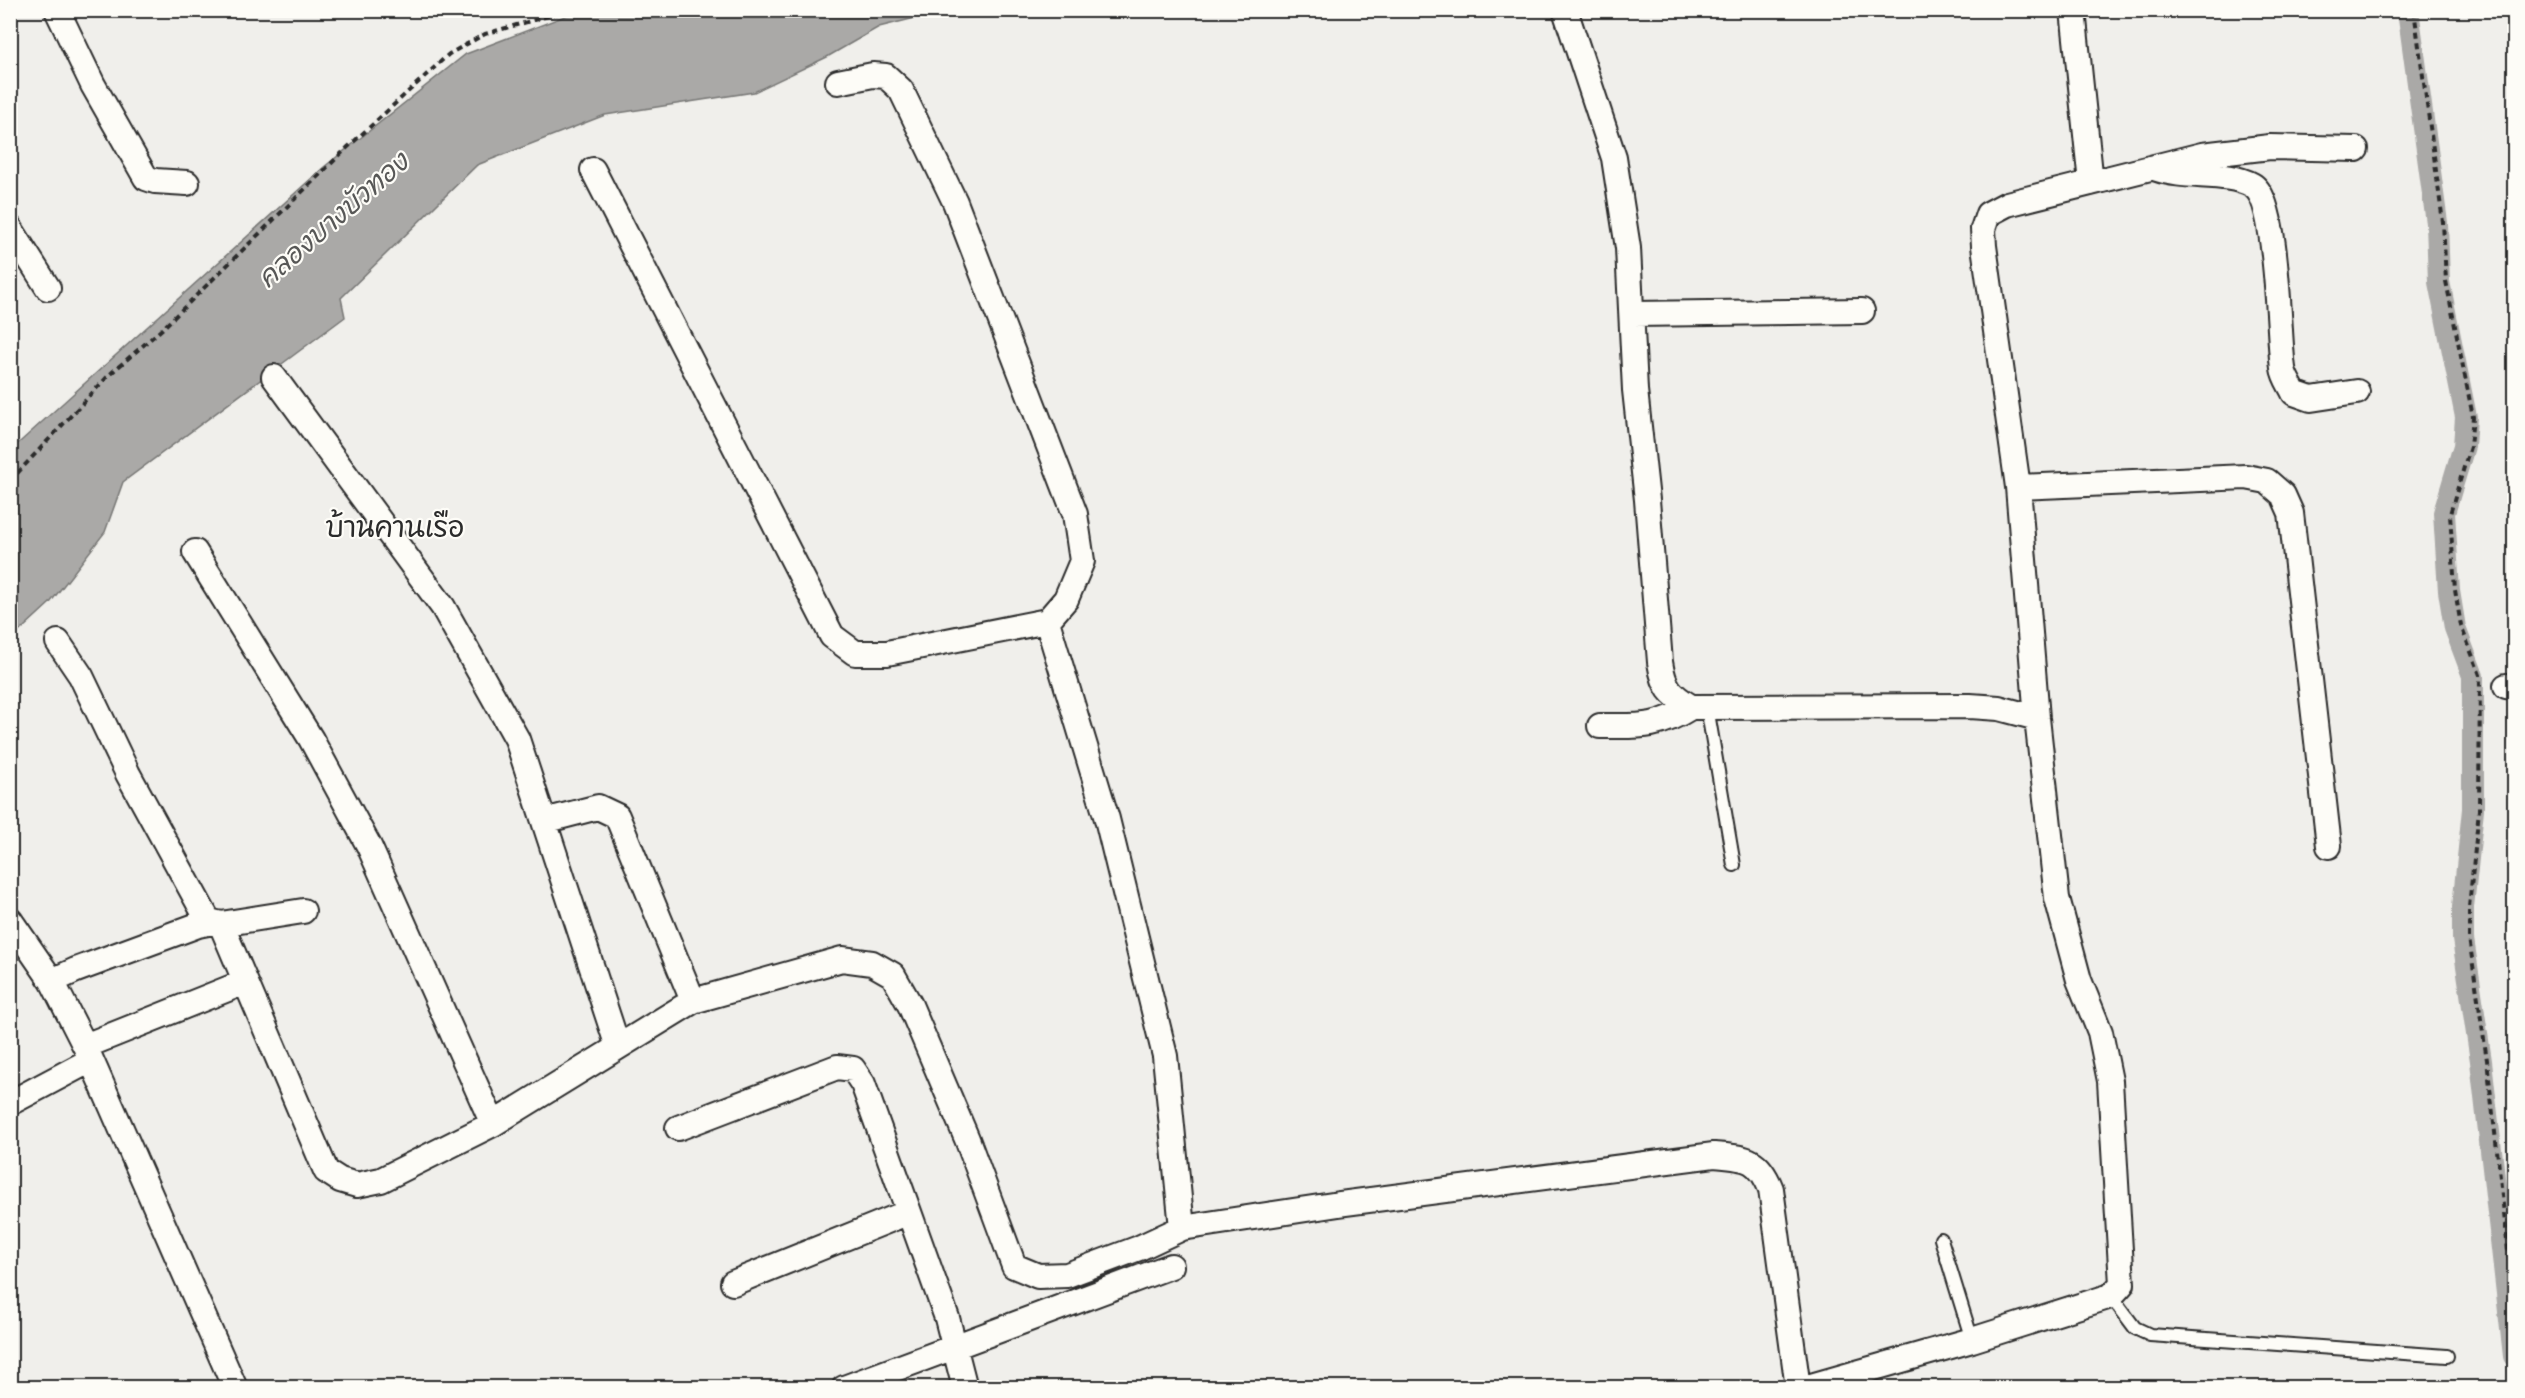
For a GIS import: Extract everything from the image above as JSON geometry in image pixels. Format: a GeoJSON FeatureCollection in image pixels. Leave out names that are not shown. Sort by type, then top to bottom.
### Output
{"type":"FeatureCollection","features":[{"type":"Feature","properties":{"kind":"street"},"geometry":{"type":"LineString","coordinates":[[57,10],[93,85],[146,178],[155,182],[187,183]]}},
{"type":"Feature","properties":{"kind":"street"},"geometry":{"type":"LineString","coordinates":[[1566,10],[1614,158],[1628,248],[1635,390],[1647,500],[1660,663],[1662,680],[1671,695],[1699,707],[1970,706],[1999,708],[2037,718]]}},
{"type":"Feature","properties":{"kind":"street"},"geometry":{"type":"LineString","coordinates":[[2073,10],[2091,183]]}},
{"type":"Feature","properties":{"kind":"street"},"geometry":{"type":"LineString","coordinates":[[593,170],[832,636],[855,653],[887,653],[1047,621],[1066,600],[1082,561],[1075,514],[955,202],[901,90],[886,76],[873,75],[838,82]]}},
{"type":"Feature","properties":{"kind":"street"},"geometry":{"type":"LineString","coordinates":[[1804,1388],[1972,1340],[2111,1296],[2122,1284],[2110,1081],[2100,1032],[2079,980],[2057,898],[2037,718],[2018,487],[1983,228],[1988,214],[2007,204],[2202,155],[2270,147],[2356,149]]}},
{"type":"Feature","properties":{"kind":"street"},"geometry":{"type":"LineString","coordinates":[[2152,168],[2176,176],[2237,179],[2254,185],[2263,197],[2272,231],[2283,371],[2294,393],[2311,399],[2357,392]]}},
{"type":"Feature","properties":{"kind":"street"},"geometry":{"type":"LineString","coordinates":[[10,228],[48,288]]}},
{"type":"Feature","properties":{"kind":"street"},"geometry":{"type":"LineString","coordinates":[[1633,314],[1862,311]]}},
{"type":"Feature","properties":{"kind":"street"},"geometry":{"type":"LineString","coordinates":[[274,377],[443,607],[518,739],[618,1047]]}},
{"type":"Feature","properties":{"kind":"street"},"geometry":{"type":"LineString","coordinates":[[2018,487],[2246,477],[2267,481],[2283,495],[2291,513],[2299,569],[2329,846]]}},
{"type":"Feature","properties":{"kind":"street"},"geometry":{"type":"LineString","coordinates":[[195,552],[311,739],[369,846],[493,1124]]}},
{"type":"Feature","properties":{"kind":"street"},"geometry":{"type":"LineString","coordinates":[[1047,621],[1107,819],[1166,1056],[1182,1228]]}},
{"type":"Feature","properties":{"kind":"street"},"geometry":{"type":"LineString","coordinates":[[58,642],[81,676],[128,774],[215,923],[245,982],[326,1171],[340,1180],[357,1185],[381,1180],[493,1124],[693,1001],[843,960],[872,963],[893,975],[910,1005],[967,1139],[1014,1266],[1038,1276],[1067,1275],[1139,1248],[1182,1228],[1339,1204],[1714,1155],[1746,1158],[1763,1170],[1771,1189],[1798,1388]]}},
{"type":"Feature","properties":{"kind":"street"},"geometry":{"type":"LineString","coordinates":[[1600,726],[1651,726],[1699,707]]}},
{"type":"Feature","properties":{"kind":"street"},"geometry":{"type":"LineString","coordinates":[[544,821],[598,807],[617,816],[693,1001]]}},
{"type":"Feature","properties":{"kind":"street"},"geometry":{"type":"LineString","coordinates":[[52,981],[76,970],[215,923],[303,911]]}},
{"type":"Feature","properties":{"kind":"street"},"geometry":{"type":"LineString","coordinates":[[10,920],[52,981],[88,1053],[235,1388]]}},
{"type":"Feature","properties":{"kind":"street"},"geometry":{"type":"LineString","coordinates":[[10,1103],[88,1053],[245,982]]}},
{"type":"Feature","properties":{"kind":"street"},"geometry":{"type":"LineString","coordinates":[[678,1128],[837,1067],[853,1068],[862,1084],[909,1212],[954,1347],[965,1388]]}},
{"type":"Feature","properties":{"kind":"street"},"geometry":{"type":"LineString","coordinates":[[733,1283],[909,1212]]}},
{"type":"Feature","properties":{"kind":"street"},"geometry":{"type":"LineString","coordinates":[[844,1388],[1171,1266]]}},
{"type":"Feature","properties":{"kind":"lane"},"geometry":{"type":"LineString","coordinates":[[1699,707],[1734,865]]}},
{"type":"Feature","properties":{"kind":"lane"},"geometry":{"type":"LineString","coordinates":[[1941,1239],[1972,1340]]}},
{"type":"Feature","properties":{"kind":"lane"},"geometry":{"type":"LineString","coordinates":[[2111,1296],[2135,1328],[2150,1335],[2447,1356]]}},
{"type":"Feature","properties":{"kind":"path"},"geometry":{"type":"LineString","coordinates":[[10,481],[109,375],[162,329],[340,155],[449,54],[485,34],[569,10]]}},
{"type":"Feature","properties":{"kind":"path"},"geometry":{"type":"LineString","coordinates":[[2414,10],[2443,222],[2446,281],[2473,417],[2470,447],[2450,514],[2455,590],[2460,617],[2480,675],[2479,810],[2469,907],[2469,938],[2487,1060],[2514,1304]]}},
{"type":"Feature","properties":{"kind":"water","name":"คลองบางบัวทอง"},"geometry":{"type":"Polygon","coordinates":[[[578,11],[943,11],[879,27],[827,57],[754,92],[605,115],[477,165],[341,298],[345,317],[123,482],[105,532],[50,603],[11,639],[11,450],[324,167],[466,54],[578,11]]]}},
{"type":"Feature","properties":{"kind":"waterway"},"geometry":{"type":"LineString","coordinates":[[2408,10],[2437,223],[2439,282],[2466,417],[2464,446],[2444,513],[2449,591],[2455,628],[2473,676],[2473,809],[2463,907],[2463,939],[2481,1061],[2514,1356]]}},
{"type":"Feature","properties":{"kind":"district","name":"บ้านคานเรือ"},"geometry":{"type":"Point","coordinates":[395,527]}}]}
